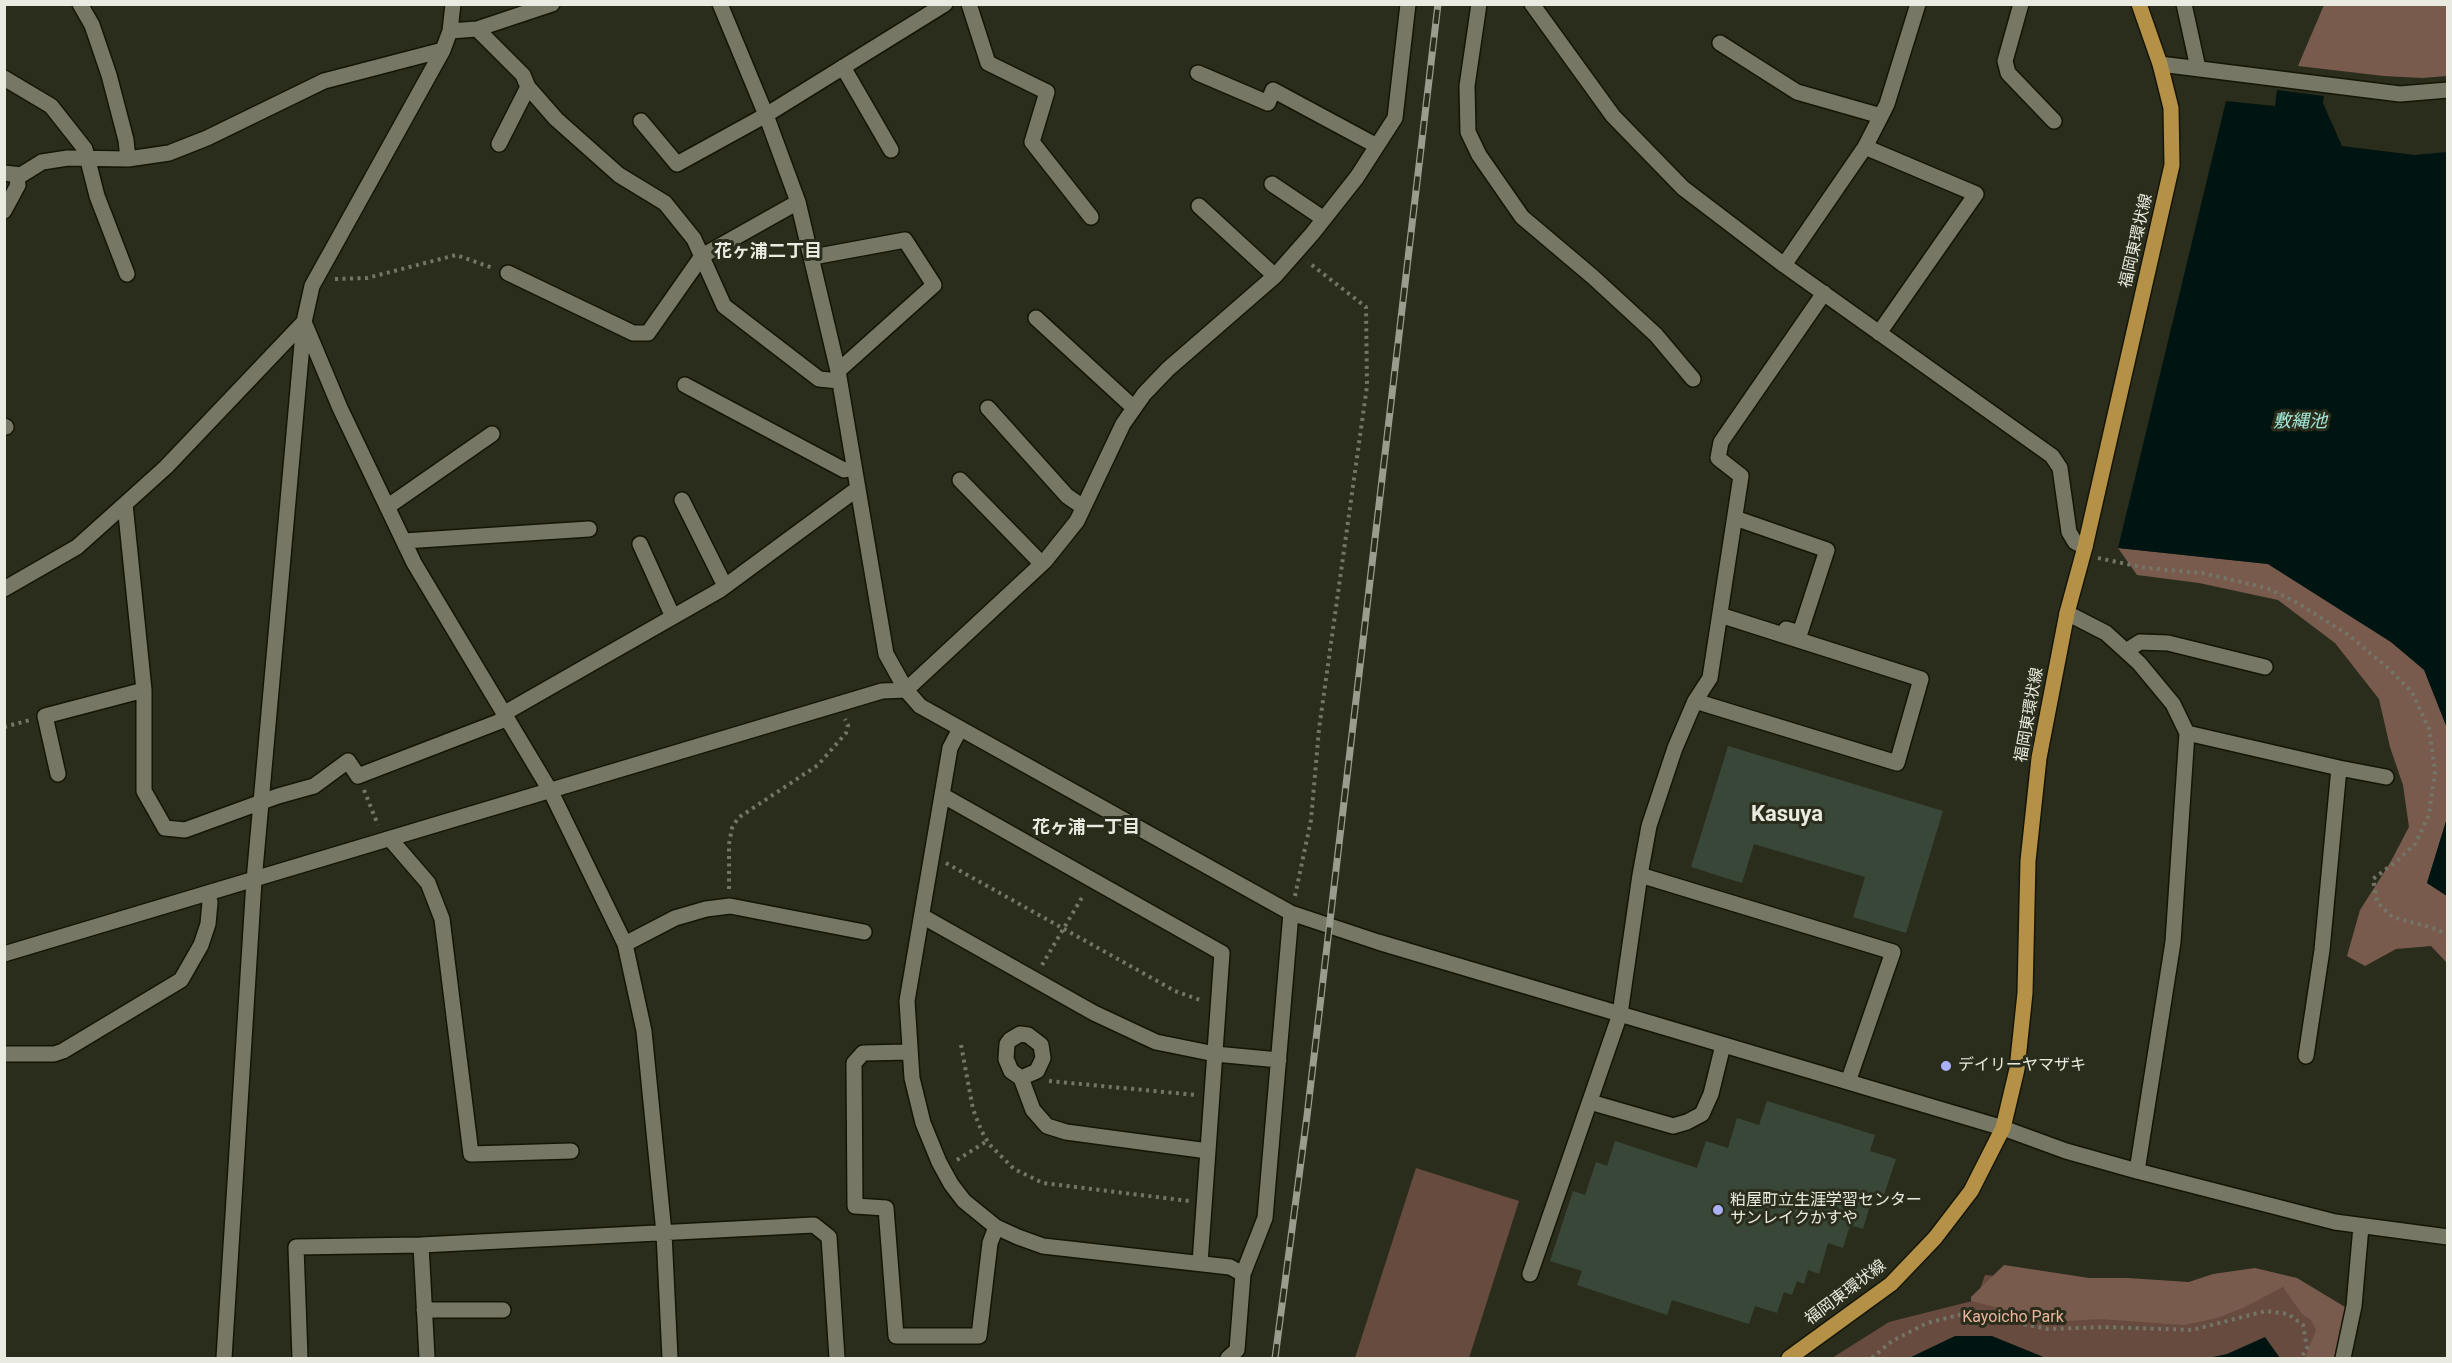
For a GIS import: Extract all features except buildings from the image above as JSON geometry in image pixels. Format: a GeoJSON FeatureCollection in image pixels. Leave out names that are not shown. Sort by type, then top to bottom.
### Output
{"type":"FeatureCollection","features":[{"type":"Feature","properties":{"kind":"main road","name":"福岡東環状線"},"geometry":{"type":"LineString","coordinates":[[1789,1359],[1892,1284],[1935,1238],[1971,1191],[2003,1128],[2017,1069],[2025,993],[2028,861],[2039,758],[2067,614],[2084,550],[2172,165],[2171,108],[2160,63],[2139,4]]}},
{"type":"Feature","properties":{"kind":"street"},"geometry":{"type":"LineString","coordinates":[[80,4],[92,25],[109,75],[126,140],[128,159]]}},
{"type":"Feature","properties":{"kind":"street"},"geometry":{"type":"LineString","coordinates":[[224,1359],[254,880],[263,801],[288,482],[304,322],[315,280],[443,50],[450,31],[453,4]]}},
{"type":"Feature","properties":{"kind":"street"},"geometry":{"type":"LineString","coordinates":[[450,31],[477,29],[552,4]]}},
{"type":"Feature","properties":{"kind":"street"},"geometry":{"type":"LineString","coordinates":[[720,4],[766,115],[798,202],[813,257],[838,376],[886,654],[906,690],[920,706],[1291,913],[1378,942],[2003,1128],[2067,1151],[2137,1171],[2262,1205],[2361,1226],[2448,1237]]}},
{"type":"Feature","properties":{"kind":"street"},"geometry":{"type":"LineString","coordinates":[[641,121],[677,164],[766,115],[945,4]]}},
{"type":"Feature","properties":{"kind":"street"},"geometry":{"type":"LineString","coordinates":[[969,4],[988,63],[1047,92],[1032,142],[1091,217]]}},
{"type":"Feature","properties":{"kind":"street"},"geometry":{"type":"LineString","coordinates":[[4,954],[882,691],[906,690],[1042,564],[1077,521],[1124,424],[1144,393],[1168,369],[1275,276],[1324,219],[1356,177],[1395,118],[1408,4]]}},
{"type":"Feature","properties":{"kind":"street"},"geometry":{"type":"LineString","coordinates":[[1479,4],[1467,86],[1468,132],[1479,155],[1522,217],[1593,277],[1656,335],[1693,379]]}},
{"type":"Feature","properties":{"kind":"street"},"geometry":{"type":"LineString","coordinates":[[1532,4],[1613,116],[1683,188],[1784,265],[2052,456],[2060,468],[2069,532],[2084,550]]}},
{"type":"Feature","properties":{"kind":"street"},"geometry":{"type":"LineString","coordinates":[[1784,265],[1865,147],[1881,116],[1887,104],[1918,4]]}},
{"type":"Feature","properties":{"kind":"street"},"geometry":{"type":"LineString","coordinates":[[2021,4],[2005,61],[2008,73],[2054,121]]}},
{"type":"Feature","properties":{"kind":"street"},"geometry":{"type":"LineString","coordinates":[[2184,4],[2198,68]]}},
{"type":"Feature","properties":{"kind":"street"},"geometry":{"type":"LineString","coordinates":[[477,29],[523,75],[528,87],[556,119],[620,175],[665,203],[694,240],[724,306],[819,379],[838,376],[934,285],[905,240],[813,257]]}},
{"type":"Feature","properties":{"kind":"street"},"geometry":{"type":"LineString","coordinates":[[1720,43],[1797,92],[1881,116]]}},
{"type":"Feature","properties":{"kind":"street"},"geometry":{"type":"LineString","coordinates":[[10,174],[21,175],[42,162],[68,158],[128,159],[169,153],[207,138],[324,81],[443,50]]}},
{"type":"Feature","properties":{"kind":"street"},"geometry":{"type":"LineString","coordinates":[[2160,63],[2400,93],[2448,90]]}},
{"type":"Feature","properties":{"kind":"street"},"geometry":{"type":"LineString","coordinates":[[843,67],[891,150]]}},
{"type":"Feature","properties":{"kind":"street"},"geometry":{"type":"LineString","coordinates":[[1198,73],[1268,103],[1273,90],[1377,146]]}},
{"type":"Feature","properties":{"kind":"street"},"geometry":{"type":"LineString","coordinates":[[4,78],[51,106],[84,149],[97,196],[127,274]]}},
{"type":"Feature","properties":{"kind":"street"},"geometry":{"type":"LineString","coordinates":[[499,144],[528,87]]}},
{"type":"Feature","properties":{"kind":"street"},"geometry":{"type":"LineString","coordinates":[[1865,147],[1976,194],[1879,333]]}},
{"type":"Feature","properties":{"kind":"street"},"geometry":{"type":"LineString","coordinates":[[4,211],[18,185],[10,174]]}},
{"type":"Feature","properties":{"kind":"street"},"geometry":{"type":"LineString","coordinates":[[1272,184],[1324,219]]}},
{"type":"Feature","properties":{"kind":"street"},"geometry":{"type":"LineString","coordinates":[[508,273],[633,333],[648,333],[702,256],[798,202]]}},
{"type":"Feature","properties":{"kind":"street"},"geometry":{"type":"LineString","coordinates":[[1199,206],[1275,276]]}},
{"type":"Feature","properties":{"kind":"street"},"geometry":{"type":"LineString","coordinates":[[1530,1274],[1620,1014],[1649,826],[1675,748],[1695,701],[1710,678],[1741,476],[1718,458],[1721,442],[1824,293]]}},
{"type":"Feature","properties":{"kind":"street"},"geometry":{"type":"LineString","coordinates":[[1036,318],[1134,408]]}},
{"type":"Feature","properties":{"kind":"street"},"geometry":{"type":"LineString","coordinates":[[4,589],[76,547],[125,504],[166,467],[304,322]]}},
{"type":"Feature","properties":{"kind":"street"},"geometry":{"type":"LineString","coordinates":[[304,322],[340,408],[414,563],[551,792],[625,944],[644,1031],[664,1233],[670,1359]]}},
{"type":"Feature","properties":{"kind":"street"},"geometry":{"type":"LineString","coordinates":[[684,385],[844,470],[854,468]]}},
{"type":"Feature","properties":{"kind":"street"},"geometry":{"type":"LineString","coordinates":[[988,408],[1067,496],[1083,507]]}},
{"type":"Feature","properties":{"kind":"street"},"geometry":{"type":"LineString","coordinates":[[387,507],[492,434]]}},
{"type":"Feature","properties":{"kind":"street"},"geometry":{"type":"LineString","coordinates":[[960,480],[1042,564]]}},
{"type":"Feature","properties":{"kind":"street"},"geometry":{"type":"LineString","coordinates":[[125,504],[144,690],[144,792],[165,828],[185,830],[263,801],[314,786],[348,761],[358,776],[505,717],[725,586],[857,489]]}},
{"type":"Feature","properties":{"kind":"street"},"geometry":{"type":"LineString","coordinates":[[682,500],[725,586]]}},
{"type":"Feature","properties":{"kind":"street"},"geometry":{"type":"LineString","coordinates":[[1720,612],[1800,633],[1827,550],[1735,518]]}},
{"type":"Feature","properties":{"kind":"street"},"geometry":{"type":"LineString","coordinates":[[404,541],[589,529]]}},
{"type":"Feature","properties":{"kind":"street"},"geometry":{"type":"LineString","coordinates":[[640,544],[673,617]]}},
{"type":"Feature","properties":{"kind":"street"},"geometry":{"type":"LineString","coordinates":[[1695,701],[1897,763],[1921,679],[1720,612]]}},
{"type":"Feature","properties":{"kind":"street"},"geometry":{"type":"LineString","coordinates":[[2067,614],[2106,633],[2139,663],[2173,704],[2187,733],[2172,942],[2137,1171]]}},
{"type":"Feature","properties":{"kind":"street"},"geometry":{"type":"LineString","coordinates":[[2126,651],[2140,642],[2168,643],[2265,667]]}},
{"type":"Feature","properties":{"kind":"street"},"geometry":{"type":"LineString","coordinates":[[58,774],[45,716],[144,690]]}},
{"type":"Feature","properties":{"kind":"street"},"geometry":{"type":"LineString","coordinates":[[960,729],[950,748],[907,1001],[912,1078],[923,1123],[942,1168],[964,1201],[996,1227],[1043,1246],[1230,1267],[1243,1274]]}},
{"type":"Feature","properties":{"kind":"street"},"geometry":{"type":"LineString","coordinates":[[2187,733],[2386,777]]}},
{"type":"Feature","properties":{"kind":"street"},"geometry":{"type":"LineString","coordinates":[[2306,1056],[2322,950],[2338,768]]}},
{"type":"Feature","properties":{"kind":"street"},"geometry":{"type":"LineString","coordinates":[[942,795],[1222,953],[1200,1263]]}},
{"type":"Feature","properties":{"kind":"street"},"geometry":{"type":"LineString","coordinates":[[388,840],[428,883],[442,919],[471,1154],[571,1151]]}},
{"type":"Feature","properties":{"kind":"street"},"geometry":{"type":"LineString","coordinates":[[1640,875],[1893,952],[1848,1082]]}},
{"type":"Feature","properties":{"kind":"street"},"geometry":{"type":"LineString","coordinates":[[4,1054],[54,1054],[63,1051],[181,980],[201,945],[208,924],[210,902],[207,894]]}},
{"type":"Feature","properties":{"kind":"street"},"geometry":{"type":"LineString","coordinates":[[625,944],[675,918],[706,909],[730,906],[864,932]]}},
{"type":"Feature","properties":{"kind":"street"},"geometry":{"type":"LineString","coordinates":[[1228,1359],[1237,1350],[1243,1274],[1265,1218],[1291,913]]}},
{"type":"Feature","properties":{"kind":"street"},"geometry":{"type":"LineString","coordinates":[[922,916],[1124,1029],[1156,1042],[1215,1054],[1279,1060]]}},
{"type":"Feature","properties":{"kind":"street"},"geometry":{"type":"LineString","coordinates":[[1590,1102],[1672,1126],[1687,1122],[1702,1114],[1711,1094],[1723,1045]]}},
{"type":"Feature","properties":{"kind":"street"},"geometry":{"type":"LineString","coordinates":[[909,1052],[863,1053],[854,1063],[855,1206],[886,1208],[896,1336],[979,1336],[990,1243],[996,1227]]}},
{"type":"Feature","properties":{"kind":"street"},"geometry":{"type":"LineString","coordinates":[[1021,1078],[1033,1110],[1039,1119],[1055,1130],[1208,1151]]}},
{"type":"Feature","properties":{"kind":"street"},"geometry":{"type":"LineString","coordinates":[[300,1359],[296,1248],[421,1245],[814,1226],[829,1237],[837,1359]]}},
{"type":"Feature","properties":{"kind":"street"},"geometry":{"type":"LineString","coordinates":[[2343,1359],[2354,1306],[2361,1226]]}},
{"type":"Feature","properties":{"kind":"street"},"geometry":{"type":"LineString","coordinates":[[421,1245],[427,1359]]}},
{"type":"Feature","properties":{"kind":"street"},"geometry":{"type":"LineString","coordinates":[[424,1310],[503,1310]]}},
{"type":"Feature","properties":{"kind":"path"},"geometry":{"type":"LineString","coordinates":[[1291,913],[1311,820],[1319,729],[1367,386],[1366,307],[1296,253]]}},
{"type":"Feature","properties":{"kind":"path"},"geometry":{"type":"LineString","coordinates":[[315,280],[367,278],[456,255],[508,273]]}},
{"type":"Feature","properties":{"kind":"path"},"geometry":{"type":"LineString","coordinates":[[2084,550],[2146,568],[2202,573],[2267,588],[2295,601],[2347,634],[2412,692],[2428,729],[2435,771],[2429,815],[2415,843],[2398,860],[2373,879],[2377,902],[2392,917],[2433,928],[2448,936]]}},
{"type":"Feature","properties":{"kind":"path"},"geometry":{"type":"LineString","coordinates":[[730,906],[729,844],[732,828],[738,818],[818,765],[846,733],[848,724],[839,704]]}},
{"type":"Feature","properties":{"kind":"path"},"geometry":{"type":"LineString","coordinates":[[4,727],[45,716]]}},
{"type":"Feature","properties":{"kind":"path"},"geometry":{"type":"LineString","coordinates":[[358,776],[388,840]]}},
{"type":"Feature","properties":{"kind":"path"},"geometry":{"type":"LineString","coordinates":[[932,856],[1175,991],[1190,998],[1218,1003]]}},
{"type":"Feature","properties":{"kind":"path"},"geometry":{"type":"LineString","coordinates":[[1034,979],[1092,880]]}},
{"type":"Feature","properties":{"kind":"path"},"geometry":{"type":"LineString","coordinates":[[961,1045],[974,1109],[987,1141],[1014,1169],[1042,1183],[1204,1203]]}},
{"type":"Feature","properties":{"kind":"path"},"geometry":{"type":"LineString","coordinates":[[1021,1078],[1212,1097]]}},
{"type":"Feature","properties":{"kind":"path"},"geometry":{"type":"LineString","coordinates":[[942,1168],[987,1141]]}},
{"type":"Feature","properties":{"kind":"path"},"geometry":{"type":"LineString","coordinates":[[1872,1359],[1892,1341],[1927,1323],[1967,1313],[1992,1315],[2008,1321],[2048,1329],[2104,1326],[2192,1330],[2266,1311],[2288,1314],[2303,1325],[2307,1348],[2301,1359]]}},
{"type":"Feature","properties":{"kind":"green space"},"geometry":{"type":"Polygon","coordinates":[[[1416,1168],[1519,1201],[1469,1358],[1355,1358],[1416,1168]]]}},
{"type":"Feature","properties":{"kind":"green space","name":"Kayoicho Park"},"geometry":{"type":"Polygon","coordinates":[[[1985,1275],[2114,1286],[2283,1287],[2346,1358],[1832,1358],[1889,1322],[1976,1300],[1985,1275]]]}},
{"type":"Feature","properties":{"kind":"shaded area"},"geometry":{"type":"Polygon","coordinates":[[[2324,5],[2447,5],[2447,76],[2422,78],[2384,76],[2298,66],[2324,5]]]}},
{"type":"Feature","properties":{"kind":"shaded area"},"geometry":{"type":"Polygon","coordinates":[[[2118,548],[2268,564],[2391,642],[2425,670],[2447,728],[2447,818],[2427,883],[2447,896],[2447,963],[2431,946],[2396,949],[2365,966],[2347,956],[2360,910],[2390,863],[2409,827],[2403,785],[2390,747],[2379,699],[2335,643],[2278,600],[2199,583],[2137,575],[2118,548]]]}},
{"type":"Feature","properties":{"kind":"shaded area"},"geometry":{"type":"Polygon","coordinates":[[[2004,1265],[2089,1278],[2189,1282],[2213,1274],[2255,1268],[2297,1278],[2355,1313],[2346,1358],[2305,1358],[2316,1330],[2311,1320],[2302,1314],[2283,1287],[2245,1307],[2217,1318],[2184,1325],[2100,1319],[2050,1322],[2025,1318],[2011,1311],[1971,1301],[1971,1297],[2004,1265]]]}},
{"type":"Feature","properties":{"kind":"water","name":"敷縄池"},"geometry":{"type":"Polygon","coordinates":[[[2277,90],[2324,96],[2323,103],[2342,146],[2415,155],[2447,152],[2447,728],[2424,670],[2391,642],[2268,564],[2118,548],[2226,101],[2275,106],[2277,90]]]}},
{"type":"Feature","properties":{"kind":"water"},"geometry":{"type":"Polygon","coordinates":[[[2447,818],[2447,896],[2427,883],[2447,818]]]}},
{"type":"Feature","properties":{"kind":"water"},"geometry":{"type":"Polygon","coordinates":[[[1955,1336],[1992,1336],[2046,1358],[1909,1358],[1955,1336]]]}},
{"type":"Feature","properties":{"kind":"water"},"geometry":{"type":"Polygon","coordinates":[[[2265,1337],[2280,1358],[2208,1358],[2227,1354],[2265,1337]]]}},
{"type":"Feature","properties":{"kind":"railway"},"geometry":{"type":"LineString","coordinates":[[1275,1358],[1307,1116],[1438,4]]}},
{"type":"Feature","properties":{"kind":"place","name":"デイリーヤマザキ"},"geometry":{"type":"Point","coordinates":[1946,1066]}},
{"type":"Feature","properties":{"kind":"place","name":"粕屋町立生涯学習センター サンレイクかすや"},"geometry":{"type":"Point","coordinates":[1718,1210]}},
{"type":"Feature","properties":{"kind":"district","name":"花ヶ浦二丁目"},"geometry":{"type":"Point","coordinates":[768,252]}},
{"type":"Feature","properties":{"kind":"district","name":"Kasuya"},"geometry":{"type":"Point","coordinates":[1787,815]}},
{"type":"Feature","properties":{"kind":"district","name":"花ヶ浦一丁目"},"geometry":{"type":"Point","coordinates":[1086,828]}}]}
